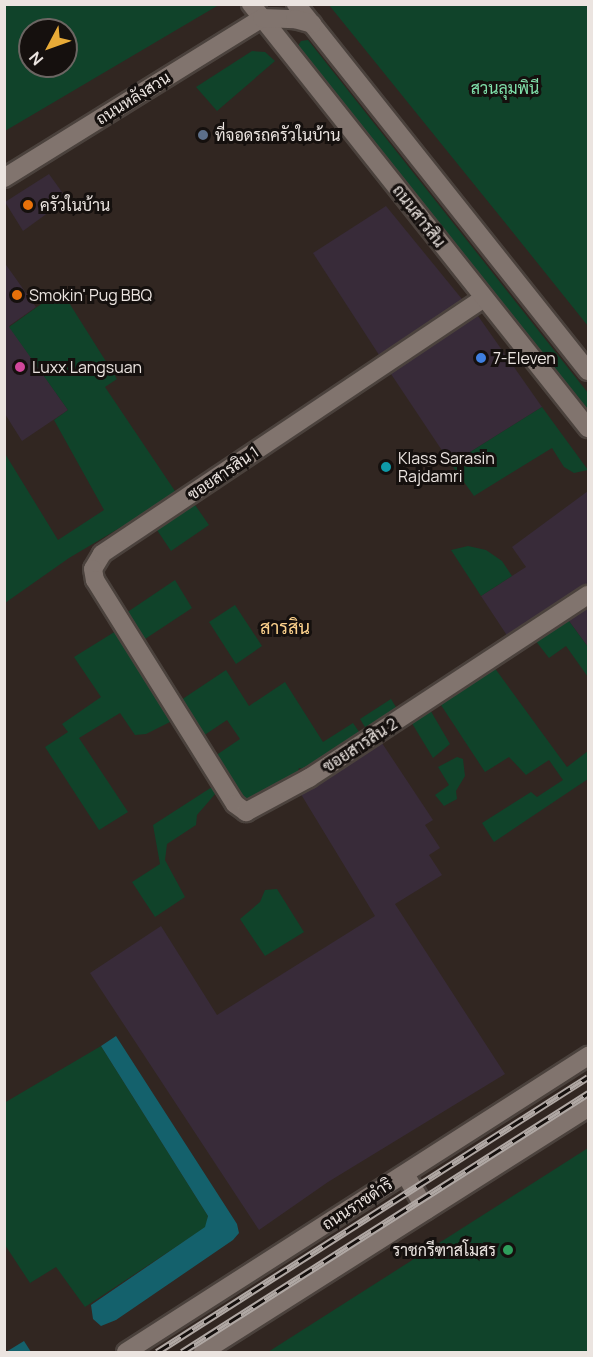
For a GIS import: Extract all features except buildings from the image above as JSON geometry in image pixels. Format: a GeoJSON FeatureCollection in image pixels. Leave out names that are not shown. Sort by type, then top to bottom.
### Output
{"type":"FeatureCollection","features":[{"type":"Feature","properties":{"kind":"street"},"geometry":{"type":"LineString","coordinates":[[296,4],[588,371]]}},
{"type":"Feature","properties":{"kind":"street"},"geometry":{"type":"LineString","coordinates":[[256,11],[312,24]]}},
{"type":"Feature","properties":{"kind":"street","name":"ถนนหลังสวน"},"geometry":{"type":"LineString","coordinates":[[4,178],[256,11]]}},
{"type":"Feature","properties":{"kind":"street","name":"ถนนสารสิน"},"geometry":{"type":"LineString","coordinates":[[256,11],[588,428]]}},
{"type":"Feature","properties":{"kind":"street","name":"ซอยสารสิน 1"},"geometry":{"type":"LineString","coordinates":[[167,698],[94,580],[93,569],[98,559],[484,298]]}},
{"type":"Feature","properties":{"kind":"street","name":"ซอยสารสิน 2"},"geometry":{"type":"LineString","coordinates":[[167,698],[235,804],[246,812],[253,811],[588,595]]}},
{"type":"Feature","properties":{"kind":"street","name":"ถนนราชดำริ"},"geometry":{"type":"LineString","coordinates":[[126,1353],[588,1056]]}},
{"type":"Feature","properties":{"kind":"street"},"geometry":{"type":"LineString","coordinates":[[202,1353],[588,1108]]}},
{"type":"Feature","properties":{"kind":"street"},"geometry":{"type":"LineString","coordinates":[[405,1174],[426,1210]]}},
{"type":"Feature","properties":{"kind":"shaded area"},"geometry":{"type":"Polygon","coordinates":[[[49,174],[67,199],[23,231],[5,202],[49,174]]]}},
{"type":"Feature","properties":{"kind":"shaded area"},"geometry":{"type":"Polygon","coordinates":[[[386,206],[466,304],[381,358],[313,253],[386,206]]]}},
{"type":"Feature","properties":{"kind":"shaded area","name":"Luxx Langsuan"},"geometry":{"type":"Polygon","coordinates":[[[4,262],[36,307],[9,326],[68,410],[22,441],[5,414],[4,262]]]}},
{"type":"Feature","properties":{"kind":"shaded area"},"geometry":{"type":"Polygon","coordinates":[[[476,313],[542,407],[451,464],[389,371],[476,313]]]}},
{"type":"Feature","properties":{"kind":"shaded area"},"geometry":{"type":"Polygon","coordinates":[[[588,491],[588,586],[510,640],[481,596],[526,567],[512,547],[588,491]]]}},
{"type":"Feature","properties":{"kind":"shaded area"},"geometry":{"type":"Polygon","coordinates":[[[588,603],[588,647],[566,617],[588,603]]]}},
{"type":"Feature","properties":{"kind":"shaded area"},"geometry":{"type":"Polygon","coordinates":[[[380,740],[433,820],[425,825],[440,848],[429,855],[442,875],[395,904],[505,1074],[328,1182],[259,1230],[90,973],[161,926],[217,1015],[375,916],[299,791],[380,740]]]}},
{"type":"Feature","properties":{"kind":"green space"},"geometry":{"type":"Polygon","coordinates":[[[215,4],[217,6],[5,131],[5,5],[215,4]]]}},
{"type":"Feature","properties":{"kind":"green space","name":"สวนลุมพินี"},"geometry":{"type":"Polygon","coordinates":[[[329,5],[588,5],[588,326],[515,235],[329,5]]]}},
{"type":"Feature","properties":{"kind":"green space"},"geometry":{"type":"Polygon","coordinates":[[[308,40],[588,393],[588,414],[298,46],[301,41],[308,40]]]}},
{"type":"Feature","properties":{"kind":"green space"},"geometry":{"type":"Polygon","coordinates":[[[252,51],[265,52],[275,61],[217,111],[196,87],[252,51]]]}},
{"type":"Feature","properties":{"kind":"green space"},"geometry":{"type":"Polygon","coordinates":[[[61,290],[117,379],[105,387],[177,494],[69,558],[5,603],[4,452],[58,540],[104,510],[54,420],[68,410],[9,327],[61,290]]]}},
{"type":"Feature","properties":{"kind":"green space"},"geometry":{"type":"Polygon","coordinates":[[[542,407],[588,470],[574,473],[564,467],[552,448],[474,496],[451,464],[542,407]]]}},
{"type":"Feature","properties":{"kind":"green space"},"geometry":{"type":"Polygon","coordinates":[[[193,502],[209,525],[171,551],[155,527],[193,502]]]}},
{"type":"Feature","properties":{"kind":"green space"},"geometry":{"type":"Polygon","coordinates":[[[468,546],[486,550],[502,561],[512,576],[481,596],[451,550],[468,546]]]}},
{"type":"Feature","properties":{"kind":"green space"},"geometry":{"type":"Polygon","coordinates":[[[175,580],[192,608],[142,641],[126,613],[175,580]]]}},
{"type":"Feature","properties":{"kind":"green space"},"geometry":{"type":"Polygon","coordinates":[[[235,605],[262,646],[236,664],[209,622],[235,605]]]}},
{"type":"Feature","properties":{"kind":"green space"},"geometry":{"type":"Polygon","coordinates":[[[566,617],[588,647],[588,677],[566,646],[549,658],[535,640],[566,617]]]}},
{"type":"Feature","properties":{"kind":"green space"},"geometry":{"type":"Polygon","coordinates":[[[116,631],[172,721],[146,734],[135,735],[120,713],[79,738],[128,812],[99,830],[45,747],[68,732],[62,724],[101,697],[74,657],[116,631]]]}},
{"type":"Feature","properties":{"kind":"green space"},"geometry":{"type":"Polygon","coordinates":[[[494,667],[567,767],[588,751],[588,779],[494,842],[482,823],[531,792],[537,797],[563,780],[549,760],[526,775],[509,757],[485,772],[439,702],[494,667]]]}},
{"type":"Feature","properties":{"kind":"green space"},"geometry":{"type":"Polygon","coordinates":[[[226,670],[249,706],[285,682],[323,742],[353,723],[362,736],[308,770],[299,768],[296,777],[250,805],[215,756],[240,739],[227,720],[203,736],[181,700],[226,670]]]}},
{"type":"Feature","properties":{"kind":"green space"},"geometry":{"type":"Polygon","coordinates":[[[391,699],[399,712],[368,732],[360,719],[391,699]]]}},
{"type":"Feature","properties":{"kind":"green space"},"geometry":{"type":"Polygon","coordinates":[[[429,708],[450,744],[433,758],[410,720],[429,708]]]}},
{"type":"Feature","properties":{"kind":"green space"},"geometry":{"type":"Polygon","coordinates":[[[457,757],[463,759],[465,776],[456,791],[457,799],[444,806],[435,795],[449,785],[438,767],[457,757]]]}},
{"type":"Feature","properties":{"kind":"green space"},"geometry":{"type":"Polygon","coordinates":[[[212,787],[216,793],[197,815],[196,825],[167,844],[165,860],[185,897],[155,917],[132,882],[160,864],[153,825],[212,787]]]}},
{"type":"Feature","properties":{"kind":"green space"},"geometry":{"type":"Polygon","coordinates":[[[277,889],[304,932],[265,956],[240,919],[260,902],[265,890],[277,889]]]}},
{"type":"Feature","properties":{"kind":"green space"},"geometry":{"type":"Polygon","coordinates":[[[101,1046],[208,1216],[206,1227],[85,1307],[56,1267],[30,1283],[5,1245],[4,1103],[101,1046]]]}},
{"type":"Feature","properties":{"kind":"green space","name":"ราชกรีฑาสโมสร"},"geometry":{"type":"Polygon","coordinates":[[[588,1148],[588,1352],[268,1352],[588,1148]]]}},
{"type":"Feature","properties":{"kind":"water"},"geometry":{"type":"Polygon","coordinates":[[[116,1036],[237,1224],[239,1233],[233,1240],[116,1320],[101,1326],[93,1319],[91,1305],[205,1227],[208,1216],[101,1046],[116,1036]]]}},
{"type":"Feature","properties":{"kind":"water"},"geometry":{"type":"Polygon","coordinates":[[[24,1341],[31,1352],[6,1352],[24,1341]]]}},
{"type":"Feature","properties":{"kind":"railway"},"geometry":{"type":"LineString","coordinates":[[157,1352],[588,1077]]}},
{"type":"Feature","properties":{"kind":"railway"},"geometry":{"type":"LineString","coordinates":[[182,1352],[588,1093]]}},
{"type":"Feature","properties":{"kind":"place","name":"ที่จอดรถครัวในบ้าน"},"geometry":{"type":"Point","coordinates":[203,135]}},
{"type":"Feature","properties":{"kind":"place","name":"ครัวในบ้าน"},"geometry":{"type":"Point","coordinates":[28,205]}},
{"type":"Feature","properties":{"kind":"place","name":"Smokin' Pug BBQ"},"geometry":{"type":"Point","coordinates":[17,295]}},
{"type":"Feature","properties":{"kind":"place","name":"7-Eleven"},"geometry":{"type":"Point","coordinates":[481,358]}},
{"type":"Feature","properties":{"kind":"place","name":"Luxx Langsuan"},"geometry":{"type":"Point","coordinates":[20,367]}},
{"type":"Feature","properties":{"kind":"place","name":"Klass Sarasin Rajdamri"},"geometry":{"type":"Point","coordinates":[386,467]}},
{"type":"Feature","properties":{"kind":"place","name":"ราชกรีฑาสโมสร"},"geometry":{"type":"Point","coordinates":[508,1250]}},
{"type":"Feature","properties":{"kind":"district","name":"สารสิน"},"geometry":{"type":"Point","coordinates":[285,627]}}]}
